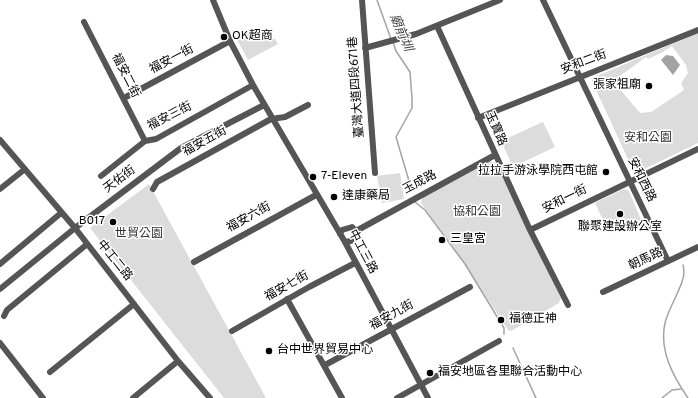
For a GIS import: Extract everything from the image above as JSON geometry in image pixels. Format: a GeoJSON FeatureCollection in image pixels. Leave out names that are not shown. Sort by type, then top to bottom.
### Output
{"type":"FeatureCollection","features":[{"type":"Feature","properties":{"kind":"street","name":"中工三路"},"geometry":{"type":"LineString","coordinates":[[213,0],[230,41],[271,119],[345,242],[428,398]]}},
{"type":"Feature","properties":{"kind":"street","name":"臺灣大道四段671巷"},"geometry":{"type":"LineString","coordinates":[[362,0],[375,173]]}},
{"type":"Feature","properties":{"kind":"street"},"geometry":{"type":"LineString","coordinates":[[365,48],[395,41],[437,26],[500,0]]}},
{"type":"Feature","properties":{"kind":"street","name":"安和西路"},"geometry":{"type":"LineString","coordinates":[[543,0],[668,262]]}},
{"type":"Feature","properties":{"kind":"street","name":"福安二街"},"geometry":{"type":"LineString","coordinates":[[84,22],[145,141]]}},
{"type":"Feature","properties":{"kind":"street","name":"玉寶路"},"geometry":{"type":"LineString","coordinates":[[437,26],[530,230],[568,305]]}},
{"type":"Feature","properties":{"kind":"street","name":"安和二街"},"geometry":{"type":"LineString","coordinates":[[478,118],[698,30]]}},
{"type":"Feature","properties":{"kind":"street","name":"福安一街"},"geometry":{"type":"LineString","coordinates":[[124,98],[230,41]]}},
{"type":"Feature","properties":{"kind":"street","name":"福安三街"},"geometry":{"type":"LineString","coordinates":[[101,176],[145,141],[156,139],[253,85]]}},
{"type":"Feature","properties":{"kind":"street","name":"天佑街"},"geometry":{"type":"LineString","coordinates":[[0,289],[75,228],[181,148],[264,105]]}},
{"type":"Feature","properties":{"kind":"street"},"geometry":{"type":"LineString","coordinates":[[271,119],[285,117],[308,105]]}},
{"type":"Feature","properties":{"kind":"street","name":"福安五街"},"geometry":{"type":"LineString","coordinates":[[152,189],[157,182],[271,119]]}},
{"type":"Feature","properties":{"kind":"street","name":"中工二路"},"geometry":{"type":"LineString","coordinates":[[0,140],[75,228],[86,245],[178,361],[210,398]]}},
{"type":"Feature","properties":{"kind":"street","name":"安和一街"},"geometry":{"type":"LineString","coordinates":[[530,230],[698,149]]}},
{"type":"Feature","properties":{"kind":"street","name":"玉成路"},"geometry":{"type":"LineString","coordinates":[[356,231],[495,155]]}},
{"type":"Feature","properties":{"kind":"street"},"geometry":{"type":"LineString","coordinates":[[0,189],[25,169]]}},
{"type":"Feature","properties":{"kind":"street","name":"福安六街"},"geometry":{"type":"LineString","coordinates":[[194,262],[316,195]]}},
{"type":"Feature","properties":{"kind":"street"},"geometry":{"type":"LineString","coordinates":[[0,264],[61,213]]}},
{"type":"Feature","properties":{"kind":"street","name":"玉成路"},"geometry":{"type":"LineString","coordinates":[[340,234],[342,230],[352,227],[356,231]]}},
{"type":"Feature","properties":{"kind":"street","name":"玉成路"},"geometry":{"type":"LineString","coordinates":[[345,242],[351,241],[355,237],[356,231]]}},
{"type":"Feature","properties":{"kind":"street"},"geometry":{"type":"LineString","coordinates":[[4,316],[7,310],[86,245]]}},
{"type":"Feature","properties":{"kind":"street","name":"朝馬路"},"geometry":{"type":"LineString","coordinates":[[603,292],[698,247]]}},
{"type":"Feature","properties":{"kind":"street","name":"福安七街"},"geometry":{"type":"LineString","coordinates":[[232,331],[287,299],[355,263]]}},
{"type":"Feature","properties":{"kind":"street","name":"福安九街"},"geometry":{"type":"LineString","coordinates":[[325,365],[390,329],[470,288]]}},
{"type":"Feature","properties":{"kind":"street"},"geometry":{"type":"LineString","coordinates":[[287,299],[342,398]]}},
{"type":"Feature","properties":{"kind":"street"},"geometry":{"type":"LineString","coordinates":[[50,372],[134,304]]}},
{"type":"Feature","properties":{"kind":"street"},"geometry":{"type":"LineString","coordinates":[[397,398],[499,341]]}},
{"type":"Feature","properties":{"kind":"street"},"geometry":{"type":"LineString","coordinates":[[0,343],[44,398]]}},
{"type":"Feature","properties":{"kind":"street"},"geometry":{"type":"LineString","coordinates":[[133,398],[178,361]]}},
{"type":"Feature","properties":{"kind":"green space"},"geometry":{"type":"Polygon","coordinates":[[[248,31],[261,37],[275,39],[278,44],[248,60],[236,38],[248,31]]]}},
{"type":"Feature","properties":{"kind":"green space","name":"安和公園"},"geometry":{"type":"Polygon","coordinates":[[[698,33],[698,143],[636,173],[633,170],[592,81],[592,78],[698,33]],[[672,46],[648,59],[646,57],[613,81],[640,113],[651,112],[684,90],[681,83],[688,73],[686,65],[672,46]]]}},
{"type":"Feature","properties":{"kind":"green space"},"geometry":{"type":"Polygon","coordinates":[[[543,122],[555,147],[513,167],[501,141],[543,122]]]}},
{"type":"Feature","properties":{"kind":"green space","name":"協和公園"},"geometry":{"type":"Polygon","coordinates":[[[490,161],[496,163],[561,298],[559,303],[511,331],[508,330],[455,249],[421,203],[422,198],[490,161]]]}},
{"type":"Feature","properties":{"kind":"green space"},"geometry":{"type":"Polygon","coordinates":[[[400,173],[404,199],[382,203],[377,176],[400,173]]]}},
{"type":"Feature","properties":{"kind":"green space","name":"世貿公園"},"geometry":{"type":"Polygon","coordinates":[[[149,184],[266,398],[224,398],[90,228],[149,184]]]}},
{"type":"Feature","properties":{"kind":"green space"},"geometry":{"type":"Polygon","coordinates":[[[624,189],[629,191],[641,220],[609,233],[595,203],[624,189]]]}},
{"type":"Feature","properties":{"kind":"shaded area"},"geometry":{"type":"Polygon","coordinates":[[[666,55],[673,56],[680,65],[673,75],[661,60],[666,55]]]}},
{"type":"Feature","properties":{"kind":"waterway","name":"廟前圳"},"geometry":{"type":"LineString","coordinates":[[377,0],[391,39]]}},
{"type":"Feature","properties":{"kind":"waterway"},"geometry":{"type":"LineString","coordinates":[[393,42],[396,51],[410,72],[412,108],[396,137],[412,191]]}},
{"type":"Feature","properties":{"kind":"waterway"},"geometry":{"type":"LineString","coordinates":[[415,202],[425,210],[465,264],[504,328],[504,334]]}},
{"type":"Feature","properties":{"kind":"waterway"},"geometry":{"type":"LineString","coordinates":[[683,265],[683,280],[665,323],[664,343],[669,363],[677,381],[688,398]]}},
{"type":"Feature","properties":{"kind":"waterway","name":"廟前圳"},"geometry":{"type":"LineString","coordinates":[[513,348],[536,398]]}},
{"type":"Feature","properties":{"kind":"waterway"},"geometry":{"type":"LineString","coordinates":[[662,398],[672,390],[681,389]]}},
{"type":"Feature","properties":{"kind":"place","name":"OK超商"},"geometry":{"type":"Point","coordinates":[224,37]}},
{"type":"Feature","properties":{"kind":"place","name":"張家祖廟"},"geometry":{"type":"Point","coordinates":[649,86]}},
{"type":"Feature","properties":{"kind":"place","name":"拉拉手游泳學院西屯館"},"geometry":{"type":"Point","coordinates":[606,172]}},
{"type":"Feature","properties":{"kind":"place","name":"7-Eleven"},"geometry":{"type":"Point","coordinates":[313,177]}},
{"type":"Feature","properties":{"kind":"place","name":"達康藥局"},"geometry":{"type":"Point","coordinates":[334,197]}},
{"type":"Feature","properties":{"kind":"place","name":"聯聚建設辦公室"},"geometry":{"type":"Point","coordinates":[620,214]}},
{"type":"Feature","properties":{"kind":"place","name":"B017"},"geometry":{"type":"Point","coordinates":[113,222]}},
{"type":"Feature","properties":{"kind":"place","name":"三皇宮"},"geometry":{"type":"Point","coordinates":[442,240]}},
{"type":"Feature","properties":{"kind":"place","name":"福德正神"},"geometry":{"type":"Point","coordinates":[501,320]}},
{"type":"Feature","properties":{"kind":"place","name":"台中世界貿易中心"},"geometry":{"type":"Point","coordinates":[269,351]}},
{"type":"Feature","properties":{"kind":"place","name":"福安地區各里聯合活動中心"},"geometry":{"type":"Point","coordinates":[430,373]}}]}
